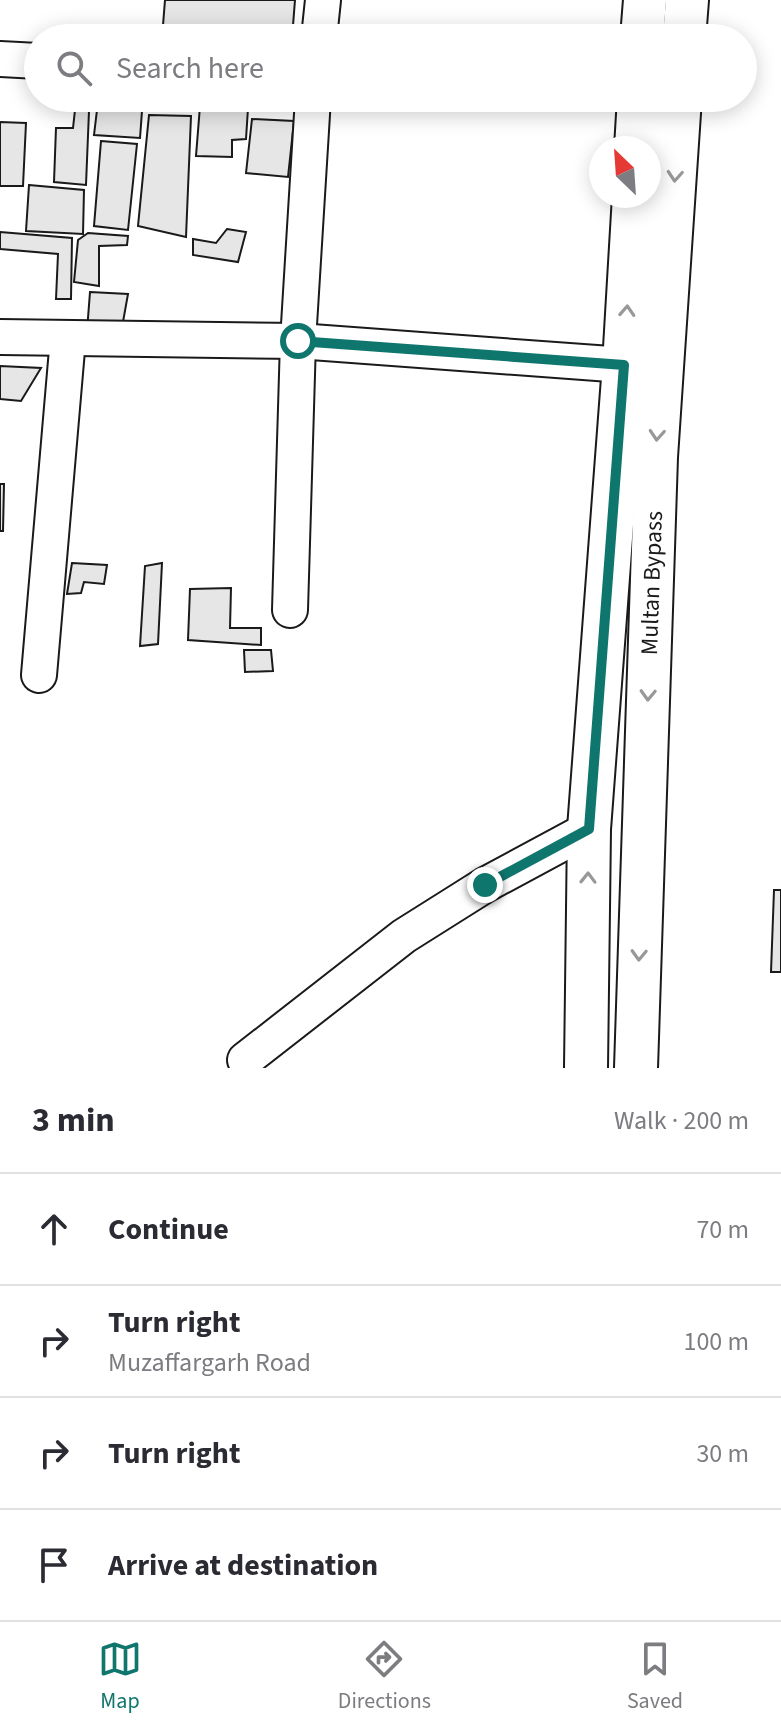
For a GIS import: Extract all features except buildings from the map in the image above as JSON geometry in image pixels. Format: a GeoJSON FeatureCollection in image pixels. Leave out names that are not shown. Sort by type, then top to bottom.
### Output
{"type":"FeatureCollection","features":[{"type":"Feature","properties":{"kind":"main road"},"geometry":{"type":"LineString","coordinates":[[643,24],[645,0]]}},
{"type":"Feature","properties":{"kind":"main road"},"geometry":{"type":"LineString","coordinates":[[685,24],[687,0]]}},
{"type":"Feature","properties":{"kind":"main road"},"geometry":{"type":"LineString","coordinates":[[637,136],[638,112]]}},
{"type":"Feature","properties":{"kind":"main road","name":"Multan Bypass"},"geometry":{"type":"LineString","coordinates":[[636,1068],[656,457],[679,112]]}},
{"type":"Feature","properties":{"kind":"main road"},"geometry":{"type":"LineString","coordinates":[[586,1068],[589,829],[633,208]]}},
{"type":"Feature","properties":{"kind":"street"},"geometry":{"type":"LineString","coordinates":[[320,24],[323,0]]}},
{"type":"Feature","properties":{"kind":"street"},"geometry":{"type":"LineString","coordinates":[[0,59],[24,60]]}},
{"type":"Feature","properties":{"kind":"street"},"geometry":{"type":"LineString","coordinates":[[290,610],[298,341],[312,112]]}},
{"type":"Feature","properties":{"kind":"street"},"geometry":{"type":"LineString","coordinates":[[0,337],[298,341],[624,365]]}},
{"type":"Feature","properties":{"kind":"street"},"geometry":{"type":"LineString","coordinates":[[39,675],[68,338]]}},
{"type":"Feature","properties":{"kind":"street"},"geometry":{"type":"LineString","coordinates":[[245,1060],[404,936],[485,885],[589,829]]}},
{"type":"Feature","properties":{"kind":"route"},"geometry":{"type":"LineString","coordinates":[[298,341],[624,365],[589,829],[485,885]]}}]}
